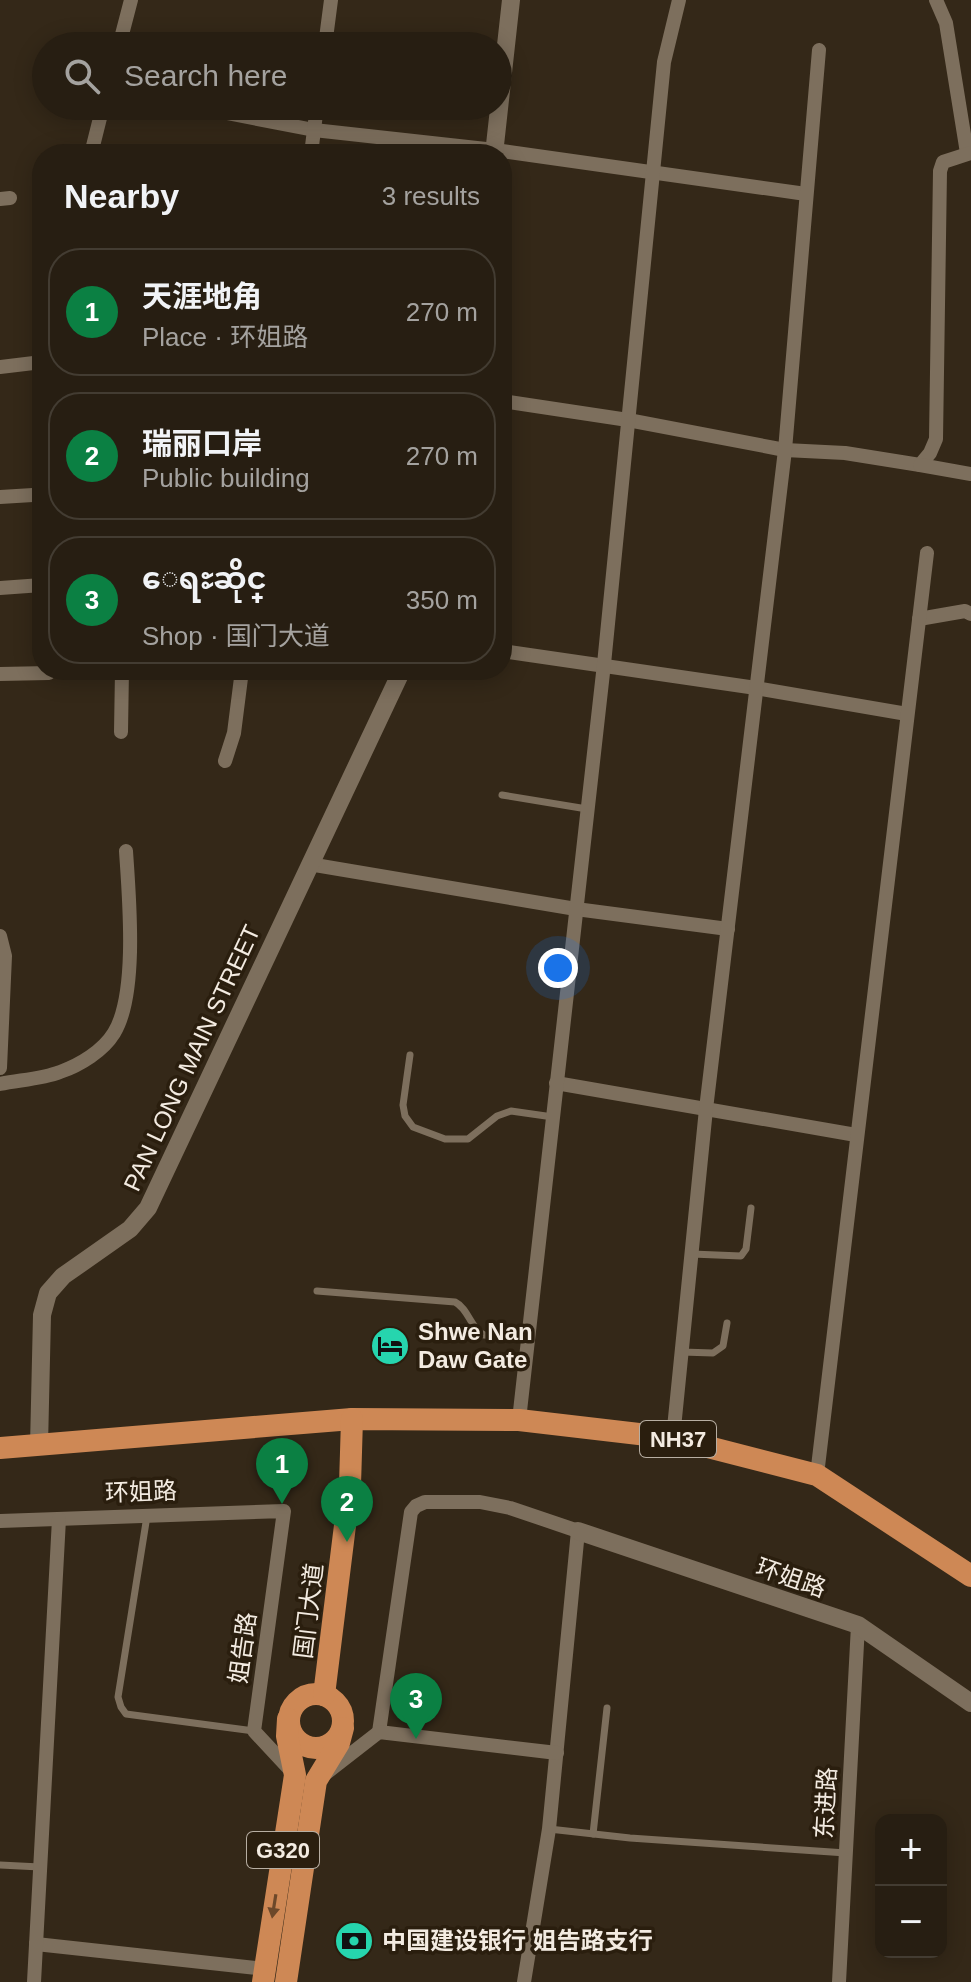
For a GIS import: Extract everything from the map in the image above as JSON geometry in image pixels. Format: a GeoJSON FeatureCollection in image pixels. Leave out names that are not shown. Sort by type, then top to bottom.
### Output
{"type":"FeatureCollection","features":[{"type":"Feature","properties":{"kind":"highway","name":"NH37"},"geometry":{"type":"LineString","coordinates":[[0,1448],[352,1419],[519,1420],[673,1438],[817,1475],[971,1576]]}},
{"type":"Feature","properties":{"kind":"highway","name":"国门大道"},"geometry":{"type":"LineString","coordinates":[[324,1695],[350,1485],[352,1419]]}},
{"type":"Feature","properties":{"kind":"highway"},"geometry":{"type":"LineString","coordinates":[[324,1695],[336,1702],[341,1710],[343,1728],[333,1743],[316,1749],[299,1743],[292,1736],[288,1719],[290,1710],[302,1697],[324,1695]]}},
{"type":"Feature","properties":{"kind":"highway","name":"G320"},"geometry":{"type":"LineString","coordinates":[[286,1982],[305,1778],[287,1736],[288,1719]]}},
{"type":"Feature","properties":{"kind":"highway","name":"G320"},"geometry":{"type":"LineString","coordinates":[[264,1976],[305,1778],[339,1743],[343,1728]]}},
{"type":"Feature","properties":{"kind":"street"},"geometry":{"type":"LineString","coordinates":[[123,32],[131,0]]}},
{"type":"Feature","properties":{"kind":"street"},"geometry":{"type":"LineString","coordinates":[[327,32],[331,0]]}},
{"type":"Feature","properties":{"kind":"street"},"geometry":{"type":"LineString","coordinates":[[507,32],[511,0]]}},
{"type":"Feature","properties":{"kind":"street"},"geometry":{"type":"LineString","coordinates":[[519,1420],[604,664],[664,62],[679,0]]}},
{"type":"Feature","properties":{"kind":"street"},"geometry":{"type":"LineString","coordinates":[[920,465],[936,439],[940,171],[943,162],[969,153],[946,23],[936,0]]}},
{"type":"Feature","properties":{"kind":"street"},"geometry":{"type":"LineString","coordinates":[[673,1438],[706,1109],[785,450],[819,50]]}},
{"type":"Feature","properties":{"kind":"street"},"geometry":{"type":"LineString","coordinates":[[94,144],[100,120]]}},
{"type":"Feature","properties":{"kind":"street"},"geometry":{"type":"LineString","coordinates":[[263,120],[314,130],[429,144]]}},
{"type":"Feature","properties":{"kind":"street"},"geometry":{"type":"LineString","coordinates":[[312,144],[315,120]]}},
{"type":"Feature","properties":{"kind":"street"},"geometry":{"type":"LineString","coordinates":[[495,144],[498,120]]}},
{"type":"Feature","properties":{"kind":"street"},"geometry":{"type":"LineString","coordinates":[[512,154],[806,194]]}},
{"type":"Feature","properties":{"kind":"street"},"geometry":{"type":"LineString","coordinates":[[0,367],[32,363]]}},
{"type":"Feature","properties":{"kind":"street"},"geometry":{"type":"LineString","coordinates":[[512,403],[628,420],[785,450],[845,453],[971,474]]}},
{"type":"Feature","properties":{"kind":"street"},"geometry":{"type":"LineString","coordinates":[[0,497],[32,495]]}},
{"type":"Feature","properties":{"kind":"street"},"geometry":{"type":"LineString","coordinates":[[817,1475],[927,553]]}},
{"type":"Feature","properties":{"kind":"street"},"geometry":{"type":"LineString","coordinates":[[0,588],[32,586]]}},
{"type":"Feature","properties":{"kind":"street"},"geometry":{"type":"LineString","coordinates":[[919,619],[965,611],[971,614]]}},
{"type":"Feature","properties":{"kind":"street"},"geometry":{"type":"LineString","coordinates":[[512,652],[604,664],[907,714]]}},
{"type":"Feature","properties":{"kind":"street"},"geometry":{"type":"LineString","coordinates":[[0,674],[32,673]]}},
{"type":"Feature","properties":{"kind":"street"},"geometry":{"type":"LineString","coordinates":[[121,732],[122,680]]}},
{"type":"Feature","properties":{"kind":"street"},"geometry":{"type":"LineString","coordinates":[[225,761],[234,733],[241,680]]}},
{"type":"Feature","properties":{"kind":"street","name":"PAN LONG MAIN STREET"},"geometry":{"type":"LineString","coordinates":[[39,1446],[42,1315],[48,1293],[63,1276],[130,1229],[148,1208],[397,680]]}},
{"type":"Feature","properties":{"kind":"street"},"geometry":{"type":"LineString","coordinates":[[0,1084],[59,1073],[100,1050],[113,1035],[122,1018],[128,980],[126,851]]}},
{"type":"Feature","properties":{"kind":"street"},"geometry":{"type":"LineString","coordinates":[[309,864],[576,909],[728,929]]}},
{"type":"Feature","properties":{"kind":"street"},"geometry":{"type":"LineString","coordinates":[[0,936],[5,956],[0,1068]]}},
{"type":"Feature","properties":{"kind":"street"},"geometry":{"type":"LineString","coordinates":[[556,1083],[856,1135]]}},
{"type":"Feature","properties":{"kind":"street"},"geometry":{"type":"LineString","coordinates":[[379,1732],[411,1512],[416,1506],[425,1502],[480,1502],[510,1508],[578,1531],[549,1829],[524,1982]]}},
{"type":"Feature","properties":{"kind":"street","name":"环姐路"},"geometry":{"type":"LineString","coordinates":[[0,1521],[284,1511]]}},
{"type":"Feature","properties":{"kind":"street","name":"姐告路"},"geometry":{"type":"LineString","coordinates":[[254,1731],[284,1511]]}},
{"type":"Feature","properties":{"kind":"street"},"geometry":{"type":"LineString","coordinates":[[34,1982],[59,1519]]}},
{"type":"Feature","properties":{"kind":"street","name":"环姐路"},"geometry":{"type":"LineString","coordinates":[[578,1531],[858,1625],[971,1703]]}},
{"type":"Feature","properties":{"kind":"street","name":"东进路"},"geometry":{"type":"LineString","coordinates":[[839,1982],[858,1625]]}},
{"type":"Feature","properties":{"kind":"street"},"geometry":{"type":"LineString","coordinates":[[254,1731],[305,1778],[379,1732],[557,1753]]}},
{"type":"Feature","properties":{"kind":"street"},"geometry":{"type":"LineString","coordinates":[[36,1944],[264,1976]]}},
{"type":"Feature","properties":{"kind":"lane"},"geometry":{"type":"LineString","coordinates":[[502,795],[587,809]]}},
{"type":"Feature","properties":{"kind":"lane"},"geometry":{"type":"LineString","coordinates":[[410,1055],[403,1105],[405,1116],[413,1127],[445,1139],[468,1139],[497,1116],[511,1111],[553,1117]]}},
{"type":"Feature","properties":{"kind":"lane"},"geometry":{"type":"LineString","coordinates":[[692,1254],[741,1256],[746,1249],[751,1208]]}},
{"type":"Feature","properties":{"kind":"lane"},"geometry":{"type":"LineString","coordinates":[[317,1291],[455,1302],[464,1307],[478,1332],[484,1335],[528,1338]]}},
{"type":"Feature","properties":{"kind":"lane"},"geometry":{"type":"LineString","coordinates":[[682,1352],[713,1353],[723,1346],[727,1323]]}},
{"type":"Feature","properties":{"kind":"lane"},"geometry":{"type":"LineString","coordinates":[[147,1516],[118,1697],[121,1707],[126,1714],[254,1731]]}},
{"type":"Feature","properties":{"kind":"lane"},"geometry":{"type":"LineString","coordinates":[[593,1834],[607,1708]]}},
{"type":"Feature","properties":{"kind":"lane"},"geometry":{"type":"LineString","coordinates":[[549,1829],[846,1853]]}},
{"type":"Feature","properties":{"kind":"lane"},"geometry":{"type":"LineString","coordinates":[[0,1865],[40,1867]]}},
{"type":"Feature","properties":{"kind":"place","name":"Shwe Nan Daw Gate"},"geometry":{"type":"Point","coordinates":[390,1346]}},
{"type":"Feature","properties":{"kind":"place","name":"天涯地角"},"geometry":{"type":"Point","coordinates":[282,1504]}},
{"type":"Feature","properties":{"kind":"place","name":"瑞丽口岸"},"geometry":{"type":"Point","coordinates":[347,1542]}},
{"type":"Feature","properties":{"kind":"place","name":"ေရႊဆိုင္"},"geometry":{"type":"Point","coordinates":[416,1739]}},
{"type":"Feature","properties":{"kind":"place","name":"中国建设银行 姐告路支行"},"geometry":{"type":"Point","coordinates":[354,1941]}}]}
